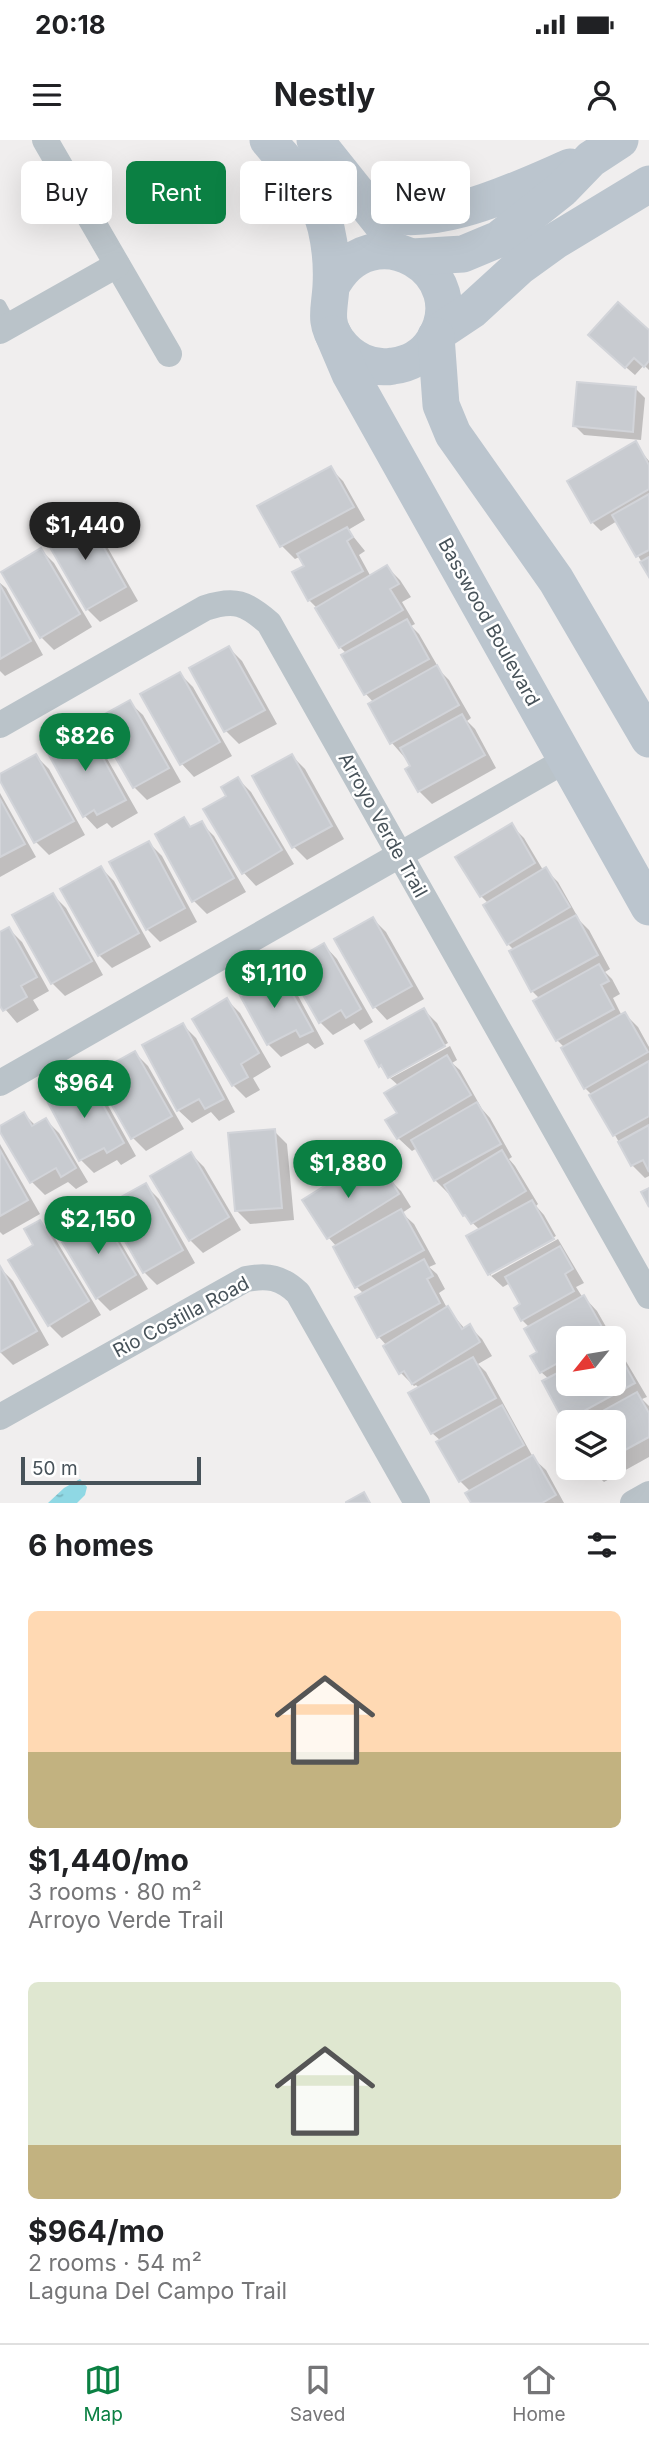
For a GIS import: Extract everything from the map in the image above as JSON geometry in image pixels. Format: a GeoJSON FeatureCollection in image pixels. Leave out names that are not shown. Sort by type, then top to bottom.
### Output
{"type":"FeatureCollection","features":[{"type":"Feature","properties":{"kind":"main road"},"geometry":{"type":"LineString","coordinates":[[268,140],[307,190],[323,218],[331,287]]}},
{"type":"Feature","properties":{"kind":"main road"},"geometry":{"type":"LineString","coordinates":[[315,140],[371,208]]}},
{"type":"Feature","properties":{"kind":"main road"},"geometry":{"type":"LineString","coordinates":[[470,206],[492,200],[605,149]]}},
{"type":"Feature","properties":{"kind":"main road"},"geometry":{"type":"LineString","coordinates":[[605,149],[562,189],[499,239],[463,254],[408,255],[384,250],[365,254],[341,270],[331,287],[327,303],[328,319],[339,344],[356,359],[378,367],[390,367],[412,360],[430,346],[438,334],[472,310],[509,275],[592,216],[649,184]]}},
{"type":"Feature","properties":{"kind":"main road"},"geometry":{"type":"LineString","coordinates":[[384,224],[408,255],[430,272],[441,292],[443,314],[438,334],[441,405],[453,434],[556,580],[649,739]]}},
{"type":"Feature","properties":{"kind":"main road","name":"Basswood Boulevard"},"geometry":{"type":"LineString","coordinates":[[333,334],[350,374],[649,907]]}},
{"type":"Feature","properties":{"kind":"street"},"geometry":{"type":"LineString","coordinates":[[45,140],[169,354]]}},
{"type":"Feature","properties":{"kind":"street"},"geometry":{"type":"LineString","coordinates":[[4,320],[117,265]]}},
{"type":"Feature","properties":{"kind":"street","name":"Arroyo Verde Trail"},"geometry":{"type":"LineString","coordinates":[[0,725],[205,608],[220,603],[237,602],[253,609],[269,623],[649,1296]]}},
{"type":"Feature","properties":{"kind":"street"},"geometry":{"type":"LineString","coordinates":[[0,1083],[566,761]]}},
{"type":"Feature","properties":{"kind":"street","name":"Rio Costilla Road"},"geometry":{"type":"LineString","coordinates":[[0,1417],[246,1279],[261,1276],[275,1278],[287,1282],[298,1293],[417,1503]]}},
{"type":"Feature","properties":{"kind":"street"},"geometry":{"type":"LineString","coordinates":[[633,1503],[649,1494]]}},
{"type":"Feature","properties":{"kind":"water"},"geometry":{"type":"Polygon","coordinates":[[[80,1479],[87,1487],[85,1495],[77,1503],[48,1503],[64,1488],[80,1479]]]}},
{"type":"Feature","properties":{"kind":"building"},"geometry":{"type":"Polygon","coordinates":[[[618,302],[649,330],[649,361],[644,367],[634,358],[625,368],[588,335],[618,302]]]}},
{"type":"Feature","properties":{"kind":"building"},"geometry":{"type":"Polygon","coordinates":[[[577,382],[636,387],[633,432],[573,426],[577,382]]]}},
{"type":"Feature","properties":{"kind":"building"},"geometry":{"type":"Polygon","coordinates":[[[636,441],[649,465],[649,489],[591,523],[567,481],[636,441]]]}},
{"type":"Feature","properties":{"kind":"building"},"geometry":{"type":"Polygon","coordinates":[[[331,466],[354,507],[280,547],[257,506],[331,466]]]}},
{"type":"Feature","properties":{"kind":"building"},"geometry":{"type":"Polygon","coordinates":[[[649,494],[649,550],[636,557],[612,515],[649,494]]]}},
{"type":"Feature","properties":{"kind":"building"},"geometry":{"type":"Polygon","coordinates":[[[85,514],[126,587],[86,610],[44,537],[85,514]]]}},
{"type":"Feature","properties":{"kind":"building"},"geometry":{"type":"Polygon","coordinates":[[[347,527],[353,537],[347,541],[363,571],[308,601],[292,572],[304,566],[297,554],[347,527]]]}},
{"type":"Feature","properties":{"kind":"building"},"geometry":{"type":"Polygon","coordinates":[[[41,548],[80,614],[40,638],[1,572],[41,548]]]}},
{"type":"Feature","properties":{"kind":"building"},"geometry":{"type":"Polygon","coordinates":[[[649,557],[649,577],[640,562],[649,557]]]}},
{"type":"Feature","properties":{"kind":"building"},"geometry":{"type":"Polygon","coordinates":[[[387,565],[399,584],[390,589],[403,610],[339,648],[315,608],[387,565]]]}},
{"type":"Feature","properties":{"kind":"building"},"geometry":{"type":"Polygon","coordinates":[[[0,585],[31,641],[0,659],[0,585]]]}},
{"type":"Feature","properties":{"kind":"building"},"geometry":{"type":"Polygon","coordinates":[[[407,619],[429,659],[364,695],[341,655],[407,619]]]}},
{"type":"Feature","properties":{"kind":"building"},"geometry":{"type":"Polygon","coordinates":[[[229,646],[265,710],[224,732],[189,668],[229,646]]]}},
{"type":"Feature","properties":{"kind":"building"},"geometry":{"type":"Polygon","coordinates":[[[437,665],[459,705],[390,744],[368,704],[437,665]]]}},
{"type":"Feature","properties":{"kind":"building"},"geometry":{"type":"Polygon","coordinates":[[[180,672],[220,742],[180,765],[140,694],[180,672]]]}},
{"type":"Feature","properties":{"kind":"building"},"geometry":{"type":"Polygon","coordinates":[[[130,700],[169,768],[133,788],[94,720],[130,700]]]}},
{"type":"Feature","properties":{"kind":"building"},"geometry":{"type":"Polygon","coordinates":[[[462,714],[485,755],[418,792],[405,769],[410,766],[400,748],[462,714]]]}},
{"type":"Feature","properties":{"kind":"building"},"geometry":{"type":"Polygon","coordinates":[[[85,725],[126,800],[97,815],[94,810],[83,817],[45,748],[85,725]]]}},
{"type":"Feature","properties":{"kind":"building"},"geometry":{"type":"Polygon","coordinates":[[[36,754],[74,821],[34,843],[0,781],[0,774],[36,754]]]}},
{"type":"Feature","properties":{"kind":"building"},"geometry":{"type":"Polygon","coordinates":[[[292,754],[332,826],[292,848],[252,776],[292,754]]]}},
{"type":"Feature","properties":{"kind":"building"},"geometry":{"type":"Polygon","coordinates":[[[238,777],[282,850],[242,874],[203,809],[226,796],[221,787],[238,777]]]}},
{"type":"Feature","properties":{"kind":"building"},"geometry":{"type":"Polygon","coordinates":[[[0,799],[25,844],[0,857],[0,799]]]}},
{"type":"Feature","properties":{"kind":"building"},"geometry":{"type":"Polygon","coordinates":[[[184,817],[190,827],[202,821],[234,878],[192,902],[155,834],[184,817]]]}},
{"type":"Feature","properties":{"kind":"building"},"geometry":{"type":"Polygon","coordinates":[[[512,823],[535,863],[480,897],[455,857],[512,823]]]}},
{"type":"Feature","properties":{"kind":"building"},"geometry":{"type":"Polygon","coordinates":[[[149,841],[185,908],[146,930],[109,862],[149,841]]]}},
{"type":"Feature","properties":{"kind":"building"},"geometry":{"type":"Polygon","coordinates":[[[101,866],[139,933],[98,956],[60,889],[101,866]]]}},
{"type":"Feature","properties":{"kind":"building"},"geometry":{"type":"Polygon","coordinates":[[[546,867],[570,907],[507,945],[483,905],[546,867]]]}},
{"type":"Feature","properties":{"kind":"building"},"geometry":{"type":"Polygon","coordinates":[[[53,893],[92,961],[51,984],[12,915],[53,893]]]}},
{"type":"Feature","properties":{"kind":"building"},"geometry":{"type":"Polygon","coordinates":[[[576,915],[598,955],[531,992],[509,951],[576,915]]]}},
{"type":"Feature","properties":{"kind":"building"},"geometry":{"type":"Polygon","coordinates":[[[373,917],[412,986],[373,1008],[334,939],[373,917]]]}},
{"type":"Feature","properties":{"kind":"building"},"geometry":{"type":"Polygon","coordinates":[[[9,927],[37,977],[21,986],[27,997],[3,1011],[0,1006],[0,932],[9,927]]]}},
{"type":"Feature","properties":{"kind":"building"},"geometry":{"type":"Polygon","coordinates":[[[324,943],[361,1009],[346,1018],[341,1010],[319,1023],[286,965],[324,943]]]}},
{"type":"Feature","properties":{"kind":"building"},"geometry":{"type":"Polygon","coordinates":[[[599,964],[609,981],[601,985],[614,1009],[556,1041],[533,1001],[599,964]]]}},
{"type":"Feature","properties":{"kind":"building"},"geometry":{"type":"Polygon","coordinates":[[[261,977],[266,986],[283,977],[313,1031],[300,1037],[296,1030],[267,1045],[237,990],[261,977]]]}},
{"type":"Feature","properties":{"kind":"building"},"geometry":{"type":"Polygon","coordinates":[[[227,998],[259,1053],[241,1064],[248,1077],[232,1086],[192,1019],[227,998]]]}},
{"type":"Feature","properties":{"kind":"building"},"geometry":{"type":"Polygon","coordinates":[[[424,1008],[445,1046],[388,1078],[365,1041],[424,1008]]]}},
{"type":"Feature","properties":{"kind":"building"},"geometry":{"type":"Polygon","coordinates":[[[625,1012],[648,1052],[584,1089],[561,1048],[625,1012]]]}},
{"type":"Feature","properties":{"kind":"building"},"geometry":{"type":"Polygon","coordinates":[[[183,1023],[224,1099],[205,1109],[199,1099],[177,1111],[142,1045],[183,1023]]]}},
{"type":"Feature","properties":{"kind":"building"},"geometry":{"type":"Polygon","coordinates":[[[135,1051],[172,1116],[131,1139],[94,1074],[135,1051]]]}},
{"type":"Feature","properties":{"kind":"building"},"geometry":{"type":"Polygon","coordinates":[[[447,1055],[471,1095],[397,1139],[385,1120],[397,1113],[384,1093],[447,1055]]]}},
{"type":"Feature","properties":{"kind":"building"},"geometry":{"type":"Polygon","coordinates":[[[649,1061],[649,1116],[613,1136],[589,1095],[649,1061]]]}},
{"type":"Feature","properties":{"kind":"building"},"geometry":{"type":"Polygon","coordinates":[[[87,1076],[124,1143],[107,1153],[104,1148],[79,1161],[46,1099],[87,1076]]]}},
{"type":"Feature","properties":{"kind":"building"},"geometry":{"type":"Polygon","coordinates":[[[477,1102],[501,1144],[434,1181],[411,1140],[477,1102]]]}},
{"type":"Feature","properties":{"kind":"building"},"geometry":{"type":"Polygon","coordinates":[[[24,1112],[32,1126],[46,1118],[76,1168],[61,1177],[56,1168],[30,1183],[0,1132],[0,1126],[24,1112]]]}},
{"type":"Feature","properties":{"kind":"building"},"geometry":{"type":"Polygon","coordinates":[[[649,1125],[649,1172],[643,1160],[631,1166],[618,1142],[649,1125]]]}},
{"type":"Feature","properties":{"kind":"building"},"geometry":{"type":"Polygon","coordinates":[[[275,1129],[282,1208],[235,1211],[228,1133],[275,1129]]]}},
{"type":"Feature","properties":{"kind":"building"},"geometry":{"type":"Polygon","coordinates":[[[0,1150],[28,1200],[0,1216],[0,1150]]]}},
{"type":"Feature","properties":{"kind":"building"},"geometry":{"type":"Polygon","coordinates":[[[502,1150],[526,1191],[471,1224],[444,1185],[502,1150]]]}},
{"type":"Feature","properties":{"kind":"building"},"geometry":{"type":"Polygon","coordinates":[[[191,1152],[229,1217],[189,1241],[150,1176],[191,1152]]]}},
{"type":"Feature","properties":{"kind":"building"},"geometry":{"type":"Polygon","coordinates":[[[363,1162],[376,1183],[388,1175],[399,1194],[327,1239],[302,1200],[363,1162]]]}},
{"type":"Feature","properties":{"kind":"building"},"geometry":{"type":"Polygon","coordinates":[[[146,1183],[183,1250],[143,1273],[105,1206],[146,1183]]]}},
{"type":"Feature","properties":{"kind":"building"},"geometry":{"type":"Polygon","coordinates":[[[649,1188],[649,1207],[641,1192],[649,1188]]]}},
{"type":"Feature","properties":{"kind":"building"},"geometry":{"type":"Polygon","coordinates":[[[532,1200],[554,1239],[488,1275],[466,1236],[532,1200]]]}},
{"type":"Feature","properties":{"kind":"building"},"geometry":{"type":"Polygon","coordinates":[[[401,1209],[424,1250],[355,1288],[333,1247],[401,1209]]]}},
{"type":"Feature","properties":{"kind":"building"},"geometry":{"type":"Polygon","coordinates":[[[100,1213],[136,1275],[96,1299],[59,1237],[100,1213]]]}},
{"type":"Feature","properties":{"kind":"building"},"geometry":{"type":"Polygon","coordinates":[[[40,1220],[89,1301],[48,1326],[8,1260],[33,1245],[24,1229],[40,1220]]]}},
{"type":"Feature","properties":{"kind":"building"},"geometry":{"type":"Polygon","coordinates":[[[560,1246],[573,1269],[565,1274],[574,1291],[521,1321],[514,1308],[520,1304],[505,1277],[560,1246]]]}},
{"type":"Feature","properties":{"kind":"building"},"geometry":{"type":"Polygon","coordinates":[[[424,1259],[433,1276],[427,1279],[440,1303],[377,1338],[355,1297],[424,1259]]]}},
{"type":"Feature","properties":{"kind":"building"},"geometry":{"type":"Polygon","coordinates":[[[0,1266],[37,1331],[0,1352],[0,1266]]]}},
{"type":"Feature","properties":{"kind":"building"},"geometry":{"type":"Polygon","coordinates":[[[584,1295],[601,1326],[556,1326],[556,1364],[540,1373],[530,1356],[537,1352],[524,1329],[584,1295]]]}},
{"type":"Feature","properties":{"kind":"building"},"geometry":{"type":"Polygon","coordinates":[[[448,1306],[462,1329],[470,1324],[480,1342],[412,1384],[404,1371],[399,1374],[383,1346],[448,1306]]]}},
{"type":"Feature","properties":{"kind":"building"},"geometry":{"type":"Polygon","coordinates":[[[473,1357],[496,1398],[431,1434],[408,1393],[473,1357]]]}},
{"type":"Feature","properties":{"kind":"building"},"geometry":{"type":"Polygon","coordinates":[[[626,1367],[635,1383],[626,1388],[626,1367]]]}},
{"type":"Feature","properties":{"kind":"building"},"geometry":{"type":"Polygon","coordinates":[[[556,1374],[556,1396],[611,1396],[586,1410],[558,1410],[542,1381],[556,1374]]]}},
{"type":"Feature","properties":{"kind":"building"},"geometry":{"type":"Polygon","coordinates":[[[637,1392],[649,1413],[649,1437],[626,1449],[626,1410],[604,1410],[637,1392]]]}},
{"type":"Feature","properties":{"kind":"building"},"geometry":{"type":"Polygon","coordinates":[[[502,1405],[524,1445],[459,1482],[436,1442],[502,1405]]]}},
{"type":"Feature","properties":{"kind":"building"},"geometry":{"type":"Polygon","coordinates":[[[533,1455],[556,1495],[542,1503],[471,1503],[465,1493],[533,1455]]]}},
{"type":"Feature","properties":{"kind":"building"},"geometry":{"type":"Polygon","coordinates":[[[364,1492],[370,1503],[346,1503],[346,1502],[364,1492]]]}}]}
